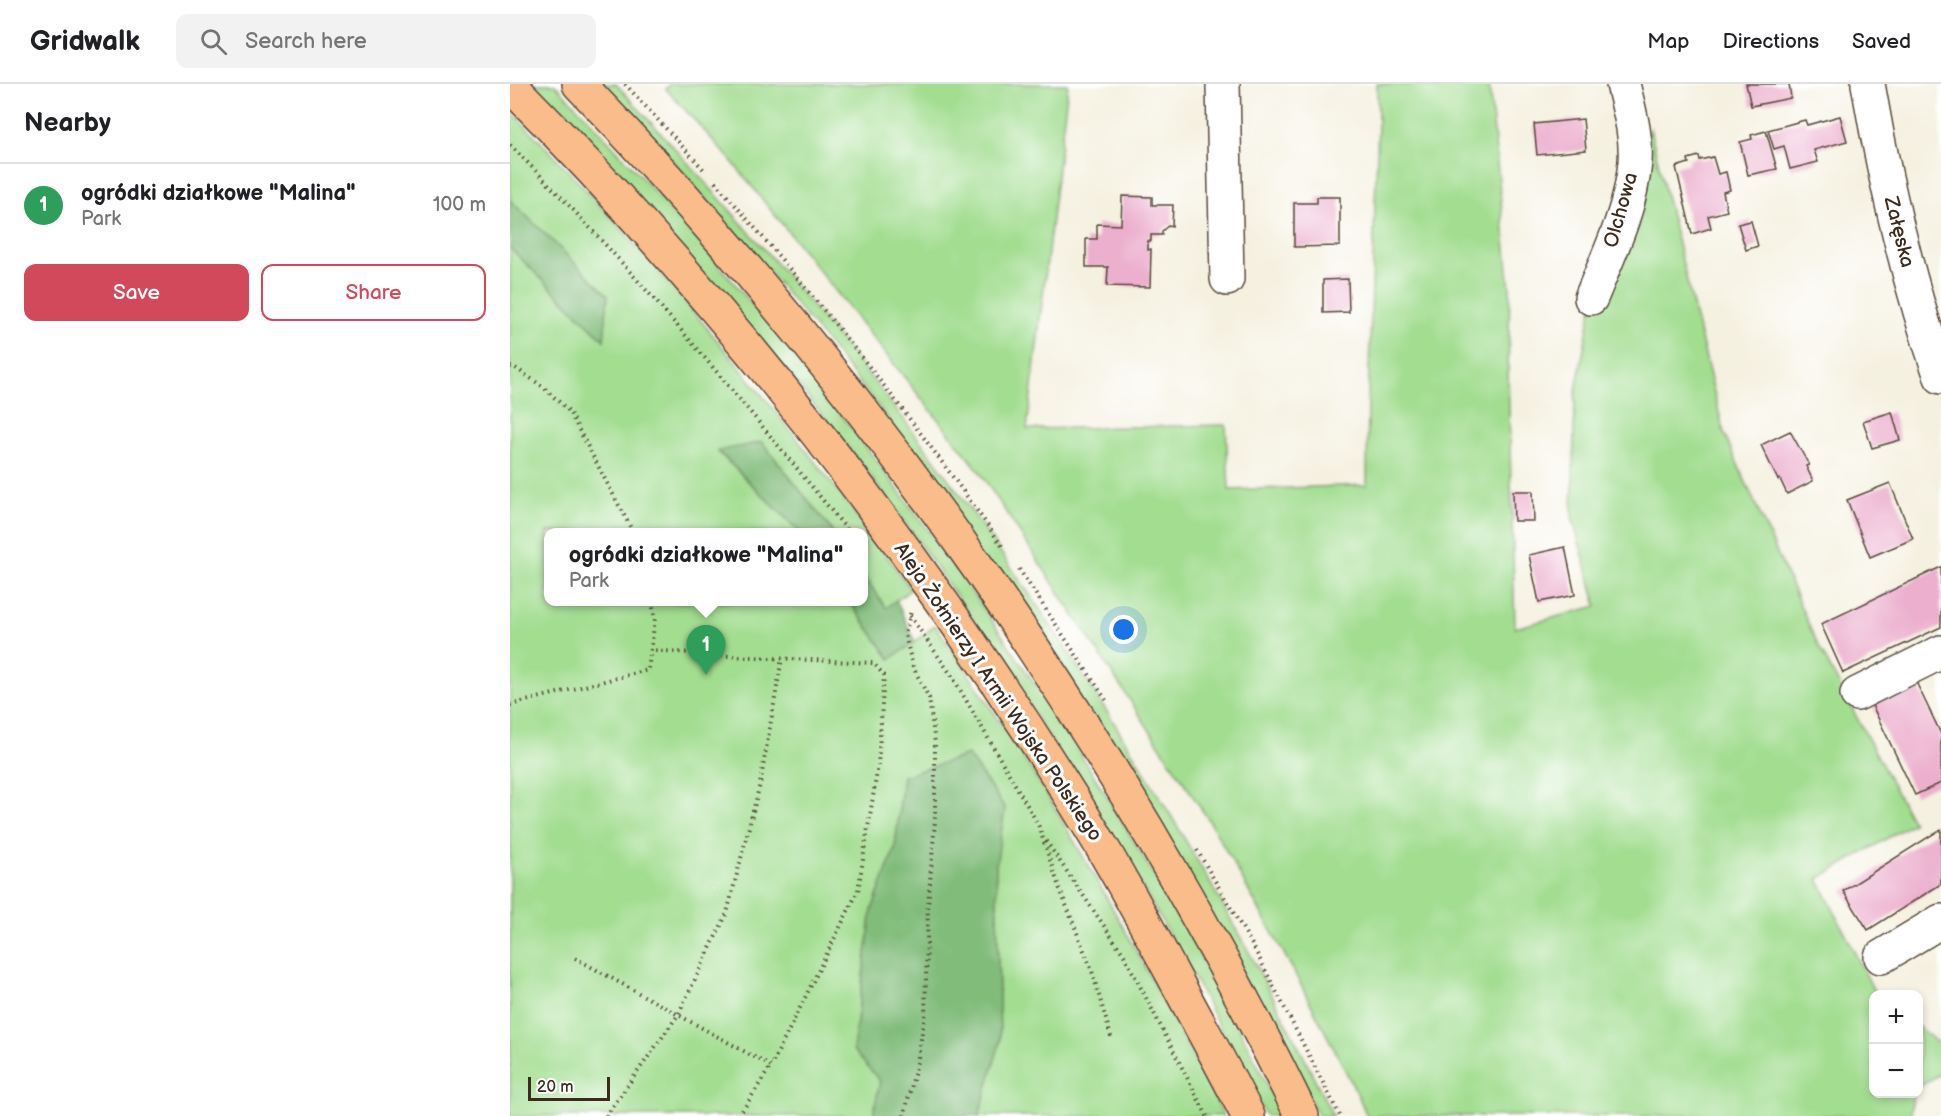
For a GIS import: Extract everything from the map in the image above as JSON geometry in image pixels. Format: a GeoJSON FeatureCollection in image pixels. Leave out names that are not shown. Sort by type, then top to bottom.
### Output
{"type":"FeatureCollection","features":[{"type":"Feature","properties":{"kind":"main road","name":"Aleja Żołnierzy I Armii Wojska Polskiego"},"geometry":{"type":"LineString","coordinates":[[510,84],[602,181],[733,329],[856,483],[920,572],[975,650],[1086,820],[1148,928],[1248,1116]]}},
{"type":"Feature","properties":{"kind":"main road"},"geometry":{"type":"LineString","coordinates":[[579,84],[710,226],[832,373],[918,484],[1000,599],[1063,693],[1178,880],[1302,1116]]}},
{"type":"Feature","properties":{"kind":"street"},"geometry":{"type":"LineString","coordinates":[[1223,84],[1227,279]]}},
{"type":"Feature","properties":{"kind":"street","name":"Olchowa"},"geometry":{"type":"LineString","coordinates":[[1591,298],[1620,228],[1631,191],[1635,160],[1623,84]]}},
{"type":"Feature","properties":{"kind":"street","name":"Załęska"},"geometry":{"type":"LineString","coordinates":[[1868,84],[1897,223],[1920,312],[1941,377]]}},
{"type":"Feature","properties":{"kind":"street"},"geometry":{"type":"LineString","coordinates":[[1857,694],[1941,652]]}},
{"type":"Feature","properties":{"kind":"street"},"geometry":{"type":"LineString","coordinates":[[1881,957],[1941,921]]}},
{"type":"Feature","properties":{"kind":"path"},"geometry":{"type":"LineString","coordinates":[[510,144],[670,315],[846,528]]}},
{"type":"Feature","properties":{"kind":"path"},"geometry":{"type":"LineString","coordinates":[[510,367],[514,367],[542,386],[569,411],[631,528]]}},
{"type":"Feature","properties":{"kind":"path"},"geometry":{"type":"LineString","coordinates":[[904,1116],[917,1063],[925,1015],[928,906],[935,810],[935,743],[928,698],[913,667],[905,635],[920,572]]}},
{"type":"Feature","properties":{"kind":"path"},"geometry":{"type":"LineString","coordinates":[[510,705],[648,670],[655,619],[653,606]]}},
{"type":"Feature","properties":{"kind":"path"},"geometry":{"type":"LineString","coordinates":[[910,616],[952,676],[999,752],[1038,824],[1059,887],[1092,971],[1112,1040]]}},
{"type":"Feature","properties":{"kind":"path"},"geometry":{"type":"LineString","coordinates":[[651,650],[873,663],[884,675],[878,765],[858,891],[771,1066],[739,1116]]}},
{"type":"Feature","properties":{"kind":"path"},"geometry":{"type":"LineString","coordinates":[[606,1116],[678,1015],[727,913],[760,784],[782,658]]}},
{"type":"Feature","properties":{"kind":"path"},"geometry":{"type":"LineString","coordinates":[[1042,835],[1124,955],[1207,1116]]}},
{"type":"Feature","properties":{"kind":"path"},"geometry":{"type":"LineString","coordinates":[[575,958],[771,1066]]}},
{"type":"Feature","properties":{"kind":"green space"},"geometry":{"type":"Polygon","coordinates":[[[531,84],[555,84],[703,247],[774,330],[842,416],[973,593],[1094,776],[1169,901],[1217,986],[1282,1116],[1266,1116],[1191,972],[1122,852],[986,638],[890,501],[797,383],[531,84]]]}},
{"type":"Feature","properties":{"kind":"green space"},"geometry":{"type":"Polygon","coordinates":[[[601,84],[616,84],[783,271],[863,367],[939,466],[994,543],[1101,702],[1200,864],[1291,1031],[1333,1116],[1319,1116],[1275,1029],[889,420],[749,249],[601,84]]]}},
{"type":"Feature","properties":{"kind":"green space"},"geometry":{"type":"Polygon","coordinates":[[[670,84],[1068,84],[1027,429],[1226,425],[1229,490],[1367,485],[1378,124],[1377,84],[1489,84],[1510,289],[1508,373],[1515,628],[1597,606],[1572,517],[1575,396],[1592,306],[1650,129],[1724,433],[1816,641],[1913,823],[1818,879],[1874,990],[1869,990],[1869,1098],[1912,1098],[1910,1116],[1367,1116],[1292,968],[1210,822],[977,468],[730,159],[666,89],[670,84]]]}},
{"type":"Feature","properties":{"kind":"green space"},"geometry":{"type":"Polygon","coordinates":[[[510,110],[564,166],[669,283],[769,403],[865,528],[830,528],[762,442],[718,452],[796,528],[544,528],[544,606],[853,606],[890,659],[935,625],[1053,805],[1153,981],[1224,1116],[979,1116],[1000,1042],[996,865],[1005,808],[903,776],[895,848],[872,910],[853,1050],[880,1081],[873,1116],[510,1116],[510,248],[604,340],[608,295],[510,200],[510,110]]]}},
{"type":"Feature","properties":{"kind":"green space"},"geometry":{"type":"Polygon","coordinates":[[[510,200],[608,295],[604,340],[510,248],[510,200]]]}},
{"type":"Feature","properties":{"kind":"green space"},"geometry":{"type":"Polygon","coordinates":[[[762,442],[830,528],[796,528],[718,451],[762,442]]]}},
{"type":"Feature","properties":{"kind":"green space"},"geometry":{"type":"Polygon","coordinates":[[[868,531],[911,589],[886,609],[868,582],[868,531]]]}},
{"type":"Feature","properties":{"kind":"green space"},"geometry":{"type":"Polygon","coordinates":[[[868,582],[886,608],[896,600],[915,642],[890,659],[853,606],[868,606],[868,582]]]}},
{"type":"Feature","properties":{"kind":"green space"},"geometry":{"type":"Polygon","coordinates":[[[968,755],[1005,808],[996,865],[1000,1042],[979,1116],[873,1116],[880,1081],[853,1050],[872,910],[895,848],[903,776],[968,755]]]}},
{"type":"Feature","properties":{"kind":"green space"},"geometry":{"type":"Polygon","coordinates":[[[1923,1030],[1941,1046],[1941,1073],[1923,1084],[1923,1030]]]}},
{"type":"Feature","properties":{"kind":"building"},"geometry":{"type":"Polygon","coordinates":[[[1746,84],[1789,84],[1791,98],[1751,106],[1746,84]]]}},
{"type":"Feature","properties":{"kind":"building"},"geometry":{"type":"Polygon","coordinates":[[[1840,116],[1847,141],[1814,150],[1818,162],[1790,169],[1784,146],[1774,149],[1768,130],[1805,120],[1807,125],[1840,116]]]}},
{"type":"Feature","properties":{"kind":"building"},"geometry":{"type":"Polygon","coordinates":[[[1583,119],[1586,150],[1537,155],[1534,124],[1583,119]]]}},
{"type":"Feature","properties":{"kind":"building"},"geometry":{"type":"Polygon","coordinates":[[[1766,131],[1777,169],[1748,175],[1740,142],[1752,139],[1751,135],[1766,131]]]}},
{"type":"Feature","properties":{"kind":"building"},"geometry":{"type":"Polygon","coordinates":[[[1699,156],[1700,160],[1713,157],[1718,174],[1726,172],[1730,190],[1723,192],[1727,211],[1708,216],[1711,228],[1692,234],[1676,167],[1689,163],[1688,159],[1699,156]]]}},
{"type":"Feature","properties":{"kind":"building"},"geometry":{"type":"Polygon","coordinates":[[[1122,196],[1152,197],[1152,205],[1173,205],[1172,226],[1169,225],[1162,231],[1162,235],[1151,235],[1151,241],[1148,241],[1148,250],[1151,249],[1150,287],[1107,286],[1108,267],[1086,267],[1086,239],[1097,239],[1097,224],[1121,225],[1122,196]]]}},
{"type":"Feature","properties":{"kind":"building"},"geometry":{"type":"Polygon","coordinates":[[[1317,197],[1340,197],[1340,246],[1294,247],[1294,203],[1317,203],[1317,197]]]}},
{"type":"Feature","properties":{"kind":"building"},"geometry":{"type":"Polygon","coordinates":[[[1751,221],[1758,246],[1746,250],[1738,224],[1751,221]]]}},
{"type":"Feature","properties":{"kind":"building"},"geometry":{"type":"Polygon","coordinates":[[[1348,279],[1349,312],[1323,313],[1323,280],[1348,279]]]}},
{"type":"Feature","properties":{"kind":"building"},"geometry":{"type":"Polygon","coordinates":[[[1892,412],[1900,440],[1872,448],[1863,421],[1892,412]]]}},
{"type":"Feature","properties":{"kind":"building"},"geometry":{"type":"Polygon","coordinates":[[[1790,431],[1809,465],[1806,466],[1813,481],[1787,494],[1761,445],[1790,431]]]}},
{"type":"Feature","properties":{"kind":"building"},"geometry":{"type":"Polygon","coordinates":[[[1890,483],[1913,539],[1870,557],[1847,500],[1890,483]]]}},
{"type":"Feature","properties":{"kind":"building"},"geometry":{"type":"Polygon","coordinates":[[[1513,491],[1533,491],[1534,521],[1514,521],[1513,491]]]}},
{"type":"Feature","properties":{"kind":"building"},"geometry":{"type":"Polygon","coordinates":[[[1565,547],[1575,595],[1539,602],[1529,555],[1565,547]]]}},
{"type":"Feature","properties":{"kind":"building"},"geometry":{"type":"Polygon","coordinates":[[[1941,567],[1941,627],[1843,673],[1821,624],[1941,567]]]}},
{"type":"Feature","properties":{"kind":"building"},"geometry":{"type":"Polygon","coordinates":[[[1916,682],[1941,734],[1941,783],[1915,795],[1871,703],[1916,682]]]}},
{"type":"Feature","properties":{"kind":"building"},"geometry":{"type":"Polygon","coordinates":[[[1941,829],[1941,884],[1868,930],[1843,891],[1941,829]]]}},
{"type":"Feature","properties":{"kind":"place","name":"ogródki działkowe \"Malina\""},"geometry":{"type":"Point","coordinates":[706,675]}}]}
